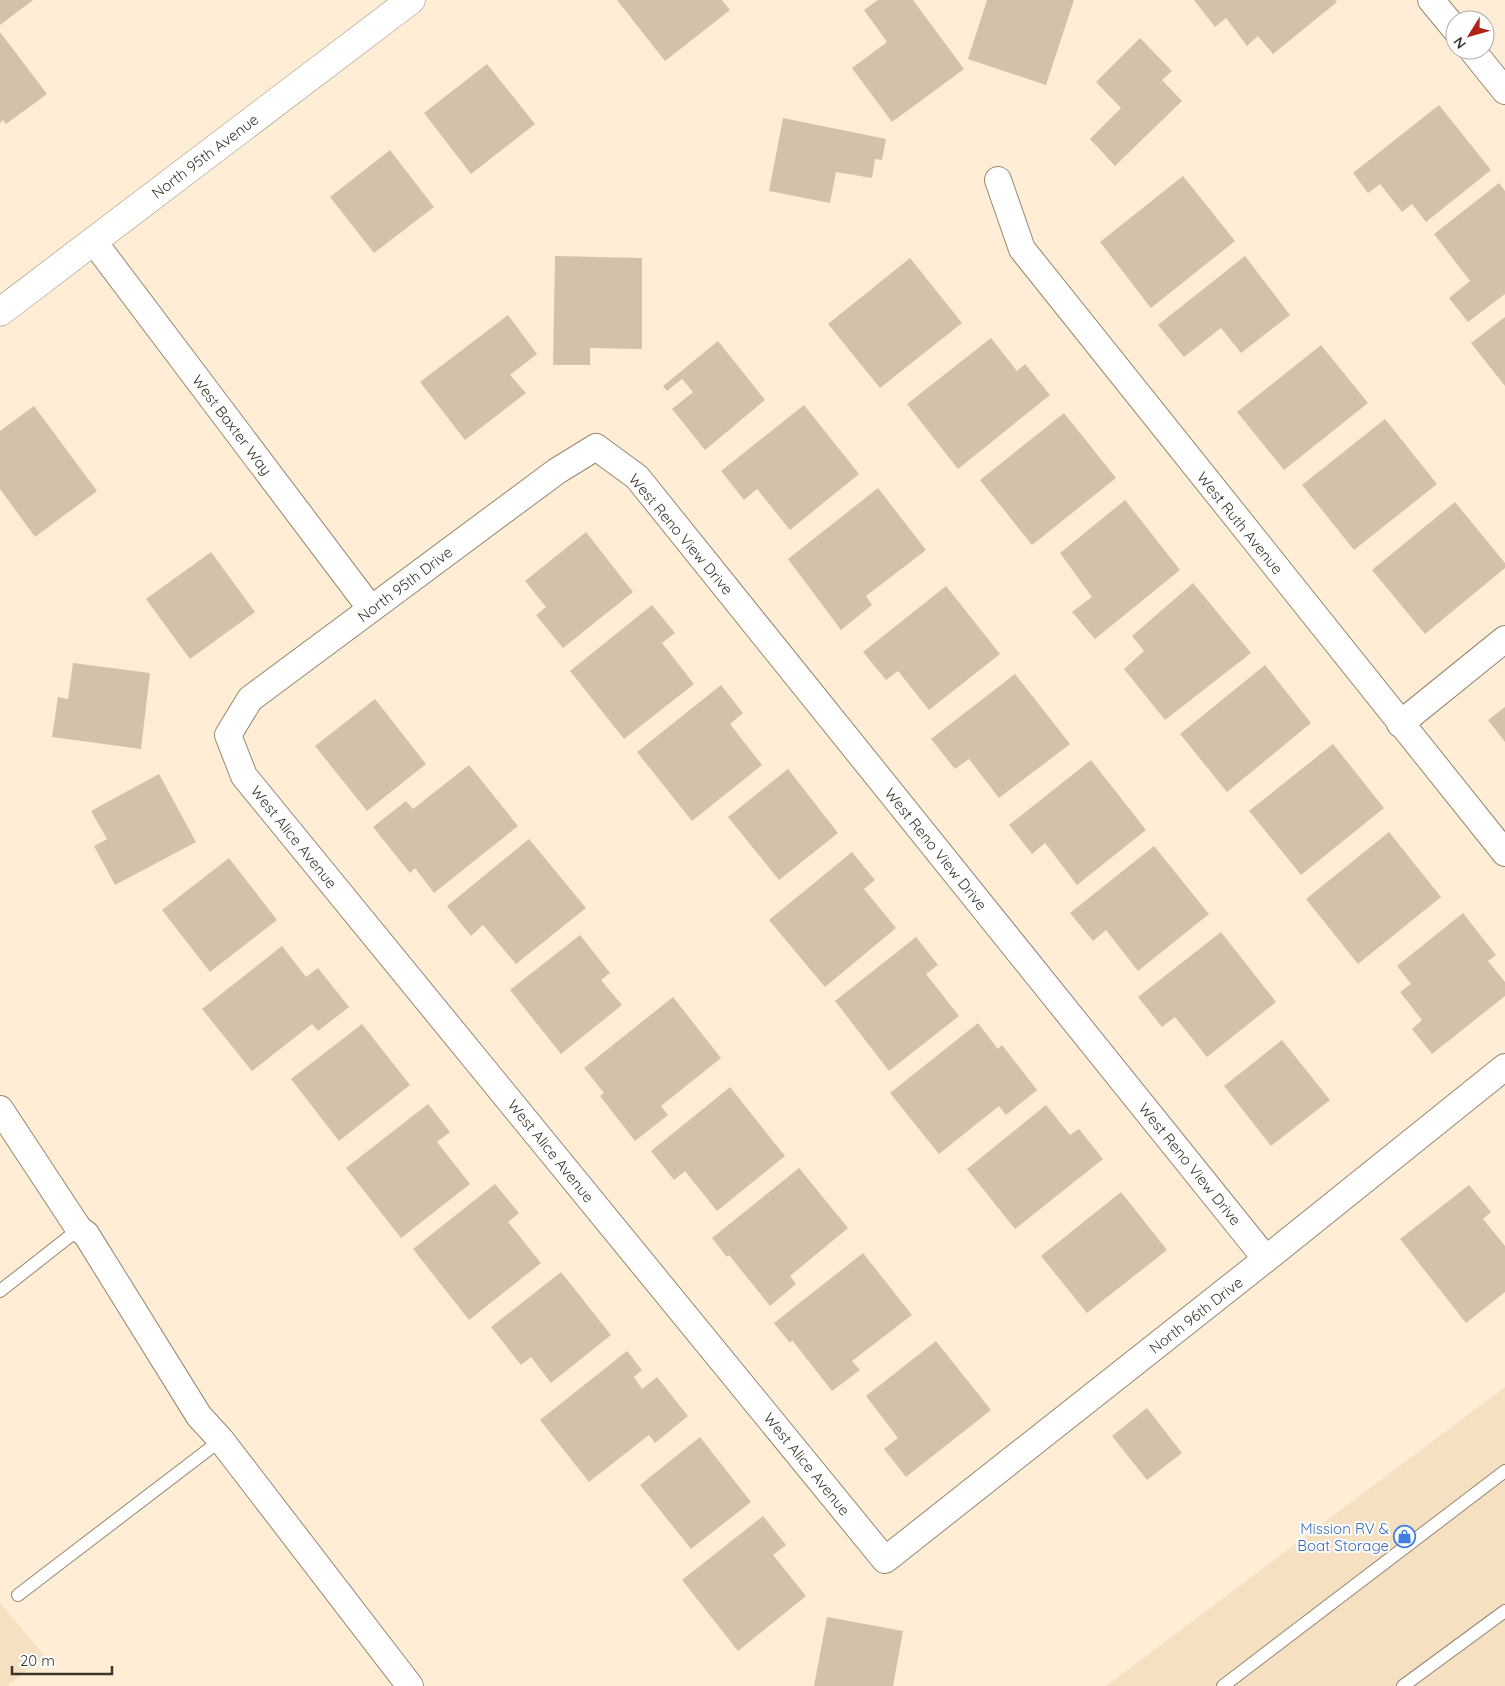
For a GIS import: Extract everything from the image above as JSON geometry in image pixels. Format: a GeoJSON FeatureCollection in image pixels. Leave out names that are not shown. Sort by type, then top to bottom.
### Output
{"type":"FeatureCollection","features":[{"type":"Feature","properties":{"kind":"street","name":"North 95th Avenue"},"geometry":{"type":"LineString","coordinates":[[0,312],[411,0]]}},
{"type":"Feature","properties":{"kind":"street"},"geometry":{"type":"LineString","coordinates":[[1432,0],[1445,16]]}},
{"type":"Feature","properties":{"kind":"street"},"geometry":{"type":"LineString","coordinates":[[1480,60],[1505,91]]}},
{"type":"Feature","properties":{"kind":"street","name":"West Ruth Avenue"},"geometry":{"type":"LineString","coordinates":[[998,180],[1022,249],[1505,853]]}},
{"type":"Feature","properties":{"kind":"street","name":"West Baxter Way"},"geometry":{"type":"LineString","coordinates":[[94,242],[371,609]]}},
{"type":"Feature","properties":{"kind":"street","name":"North 95th Drive"},"geometry":{"type":"LineString","coordinates":[[228,735],[250,699],[557,471],[596,447]]}},
{"type":"Feature","properties":{"kind":"street","name":"West Reno View Drive"},"geometry":{"type":"LineString","coordinates":[[596,447],[637,478],[1266,1259]]}},
{"type":"Feature","properties":{"kind":"street"},"geometry":{"type":"LineString","coordinates":[[1400,724],[1505,639]]}},
{"type":"Feature","properties":{"kind":"street","name":"West Alice Avenue"},"geometry":{"type":"LineString","coordinates":[[228,735],[244,776],[885,1560]]}},
{"type":"Feature","properties":{"kind":"street","name":"North 96th Drive"},"geometry":{"type":"LineString","coordinates":[[885,1560],[1266,1259],[1505,1067]]}},
{"type":"Feature","properties":{"kind":"street"},"geometry":{"type":"LineString","coordinates":[[0,1109],[80,1229],[86,1234],[199,1416],[221,1440],[410,1686]]}},
{"type":"Feature","properties":{"kind":"lane"},"geometry":{"type":"LineString","coordinates":[[0,1291],[80,1229]]}},
{"type":"Feature","properties":{"kind":"lane"},"geometry":{"type":"LineString","coordinates":[[18,1595],[221,1440]]}},
{"type":"Feature","properties":{"kind":"lane"},"geometry":{"type":"LineString","coordinates":[[1223,1686],[1505,1471]]}},
{"type":"Feature","properties":{"kind":"lane"},"geometry":{"type":"LineString","coordinates":[[1403,1686],[1505,1610]]}},
{"type":"Feature","properties":{"kind":"shaded area","name":"Mission RV & Boat Storage"},"geometry":{"type":"Polygon","coordinates":[[[1505,1387],[1505,1686],[1106,1686],[1505,1387]]]}},
{"type":"Feature","properties":{"kind":"shaded area"},"geometry":{"type":"Polygon","coordinates":[[[0,1603],[45,1656],[8,1686],[0,1686],[0,1603]]]}},
{"type":"Feature","properties":{"kind":"building"},"geometry":{"type":"Polygon","coordinates":[[[0,0],[33,0],[0,25],[0,0]]]}},
{"type":"Feature","properties":{"kind":"building"},"geometry":{"type":"Polygon","coordinates":[[[617,0],[722,0],[730,10],[665,61],[617,0]]]}},
{"type":"Feature","properties":{"kind":"building"},"geometry":{"type":"Polygon","coordinates":[[[878,0],[913,0],[964,69],[892,122],[852,68],[887,42],[864,10],[878,0]]]}},
{"type":"Feature","properties":{"kind":"building"},"geometry":{"type":"Polygon","coordinates":[[[987,0],[1074,0],[1046,85],[968,59],[987,0]]]}},
{"type":"Feature","properties":{"kind":"building"},"geometry":{"type":"Polygon","coordinates":[[[1194,0],[1335,0],[1337,2],[1273,54],[1258,36],[1247,46],[1226,18],[1215,27],[1194,0]]]}},
{"type":"Feature","properties":{"kind":"building"},"geometry":{"type":"Polygon","coordinates":[[[0,32],[47,94],[6,124],[3,120],[0,123],[0,32]]]}},
{"type":"Feature","properties":{"kind":"building"},"geometry":{"type":"Polygon","coordinates":[[[1140,38],[1172,71],[1162,80],[1182,101],[1115,166],[1090,139],[1121,108],[1096,82],[1140,38]]]}},
{"type":"Feature","properties":{"kind":"building"},"geometry":{"type":"Polygon","coordinates":[[[487,64],[535,124],[471,174],[424,113],[487,64]]]}},
{"type":"Feature","properties":{"kind":"building"},"geometry":{"type":"Polygon","coordinates":[[[1439,105],[1491,170],[1426,222],[1412,204],[1402,212],[1380,184],[1368,193],[1353,173],[1439,105]]]}},
{"type":"Feature","properties":{"kind":"building"},"geometry":{"type":"Polygon","coordinates":[[[783,118],[886,139],[882,160],[875,159],[872,178],[836,172],[830,203],[769,191],[783,118]]]}},
{"type":"Feature","properties":{"kind":"building"},"geometry":{"type":"Polygon","coordinates":[[[390,150],[434,207],[374,253],[330,197],[390,150]]]}},
{"type":"Feature","properties":{"kind":"building"},"geometry":{"type":"Polygon","coordinates":[[[1183,176],[1235,241],[1151,308],[1100,242],[1183,176]]]}},
{"type":"Feature","properties":{"kind":"building"},"geometry":{"type":"Polygon","coordinates":[[[1499,183],[1505,191],[1505,294],[1468,322],[1449,298],[1470,281],[1434,234],[1499,183]]]}},
{"type":"Feature","properties":{"kind":"building"},"geometry":{"type":"Polygon","coordinates":[[[555,256],[642,258],[642,349],[590,348],[590,365],[553,365],[555,256]]]}},
{"type":"Feature","properties":{"kind":"building"},"geometry":{"type":"Polygon","coordinates":[[[1245,256],[1290,315],[1241,353],[1221,328],[1184,357],[1158,325],[1245,256]]]}},
{"type":"Feature","properties":{"kind":"building"},"geometry":{"type":"Polygon","coordinates":[[[910,258],[962,323],[880,388],[828,324],[910,258]]]}},
{"type":"Feature","properties":{"kind":"building"},"geometry":{"type":"Polygon","coordinates":[[[508,315],[537,354],[510,375],[526,393],[465,440],[420,382],[508,315]]]}},
{"type":"Feature","properties":{"kind":"building"},"geometry":{"type":"Polygon","coordinates":[[[1505,317],[1505,386],[1471,343],[1505,317]]]}},
{"type":"Feature","properties":{"kind":"building"},"geometry":{"type":"Polygon","coordinates":[[[991,338],[1017,371],[1025,364],[1050,395],[958,469],[907,404],[991,338]]]}},
{"type":"Feature","properties":{"kind":"building"},"geometry":{"type":"Polygon","coordinates":[[[718,341],[765,400],[705,450],[672,409],[693,392],[682,379],[667,391],[663,386],[718,341]]]}},
{"type":"Feature","properties":{"kind":"building"},"geometry":{"type":"Polygon","coordinates":[[[1321,345],[1368,403],[1284,470],[1237,412],[1321,345]]]}},
{"type":"Feature","properties":{"kind":"building"},"geometry":{"type":"Polygon","coordinates":[[[804,405],[859,474],[790,530],[757,489],[744,500],[721,471],[804,405]]]}},
{"type":"Feature","properties":{"kind":"building"},"geometry":{"type":"Polygon","coordinates":[[[34,406],[97,491],[35,537],[0,489],[0,431],[34,406]]]}},
{"type":"Feature","properties":{"kind":"building"},"geometry":{"type":"Polygon","coordinates":[[[1064,413],[1116,478],[1032,545],[980,480],[1064,413]]]}},
{"type":"Feature","properties":{"kind":"building"},"geometry":{"type":"Polygon","coordinates":[[[1385,419],[1437,484],[1354,550],[1302,485],[1385,419]]]}},
{"type":"Feature","properties":{"kind":"building"},"geometry":{"type":"Polygon","coordinates":[[[878,488],[926,550],[866,596],[872,605],[841,630],[788,559],[878,488]]]}},
{"type":"Feature","properties":{"kind":"building"},"geometry":{"type":"Polygon","coordinates":[[[1125,500],[1180,570],[1095,639],[1072,612],[1092,597],[1060,553],[1125,500]]]}},
{"type":"Feature","properties":{"kind":"building"},"geometry":{"type":"Polygon","coordinates":[[[1455,502],[1505,563],[1505,568],[1425,634],[1372,570],[1455,502]]]}},
{"type":"Feature","properties":{"kind":"building"},"geometry":{"type":"Polygon","coordinates":[[[586,532],[633,592],[563,648],[536,615],[546,607],[525,581],[586,532]]]}},
{"type":"Feature","properties":{"kind":"building"},"geometry":{"type":"Polygon","coordinates":[[[211,552],[255,612],[190,659],[146,599],[211,552]]]}},
{"type":"Feature","properties":{"kind":"building"},"geometry":{"type":"Polygon","coordinates":[[[1193,583],[1251,653],[1165,720],[1124,669],[1144,651],[1132,636],[1193,583]]]}},
{"type":"Feature","properties":{"kind":"building"},"geometry":{"type":"Polygon","coordinates":[[[946,586],[1000,654],[929,710],[898,671],[886,680],[863,652],[946,586]]]}},
{"type":"Feature","properties":{"kind":"building"},"geometry":{"type":"Polygon","coordinates":[[[652,605],[675,633],[662,643],[694,684],[624,739],[570,671],[652,605]]]}},
{"type":"Feature","properties":{"kind":"building"},"geometry":{"type":"Polygon","coordinates":[[[73,663],[150,673],[141,749],[52,737],[58,697],[68,699],[73,663]]]}},
{"type":"Feature","properties":{"kind":"building"},"geometry":{"type":"Polygon","coordinates":[[[1265,665],[1311,723],[1227,792],[1180,734],[1265,665]]]}},
{"type":"Feature","properties":{"kind":"building"},"geometry":{"type":"Polygon","coordinates":[[[1015,674],[1070,744],[999,798],[969,759],[955,769],[931,739],[1015,674]]]}},
{"type":"Feature","properties":{"kind":"building"},"geometry":{"type":"Polygon","coordinates":[[[721,685],[743,713],[730,724],[762,765],[692,821],[637,752],[721,685]]]}},
{"type":"Feature","properties":{"kind":"building"},"geometry":{"type":"Polygon","coordinates":[[[375,699],[426,764],[367,811],[315,746],[375,699]]]}},
{"type":"Feature","properties":{"kind":"building"},"geometry":{"type":"Polygon","coordinates":[[[1505,707],[1505,742],[1488,720],[1505,707]]]}},
{"type":"Feature","properties":{"kind":"building"},"geometry":{"type":"Polygon","coordinates":[[[1333,744],[1384,808],[1301,875],[1249,811],[1333,744]]]}},
{"type":"Feature","properties":{"kind":"building"},"geometry":{"type":"Polygon","coordinates":[[[1091,760],[1146,830],[1077,885],[1045,843],[1032,854],[1009,825],[1091,760]]]}},
{"type":"Feature","properties":{"kind":"building"},"geometry":{"type":"Polygon","coordinates":[[[469,765],[518,826],[434,893],[415,868],[410,873],[373,827],[406,801],[413,809],[469,765]]]}},
{"type":"Feature","properties":{"kind":"building"},"geometry":{"type":"Polygon","coordinates":[[[788,769],[838,833],[779,880],[728,817],[788,769]]]}},
{"type":"Feature","properties":{"kind":"building"},"geometry":{"type":"Polygon","coordinates":[[[159,774],[196,842],[115,885],[94,846],[107,839],[91,811],[159,774]]]}},
{"type":"Feature","properties":{"kind":"building"},"geometry":{"type":"Polygon","coordinates":[[[1389,832],[1441,897],[1358,964],[1306,899],[1389,832]]]}},
{"type":"Feature","properties":{"kind":"building"},"geometry":{"type":"Polygon","coordinates":[[[529,839],[586,908],[516,964],[483,925],[471,936],[447,906],[529,839]]]}},
{"type":"Feature","properties":{"kind":"building"},"geometry":{"type":"Polygon","coordinates":[[[1154,846],[1209,914],[1138,971],[1106,930],[1093,941],[1070,913],[1154,846]]]}},
{"type":"Feature","properties":{"kind":"building"},"geometry":{"type":"Polygon","coordinates":[[[852,852],[875,880],[864,889],[896,928],[825,987],[769,920],[852,852]]]}},
{"type":"Feature","properties":{"kind":"building"},"geometry":{"type":"Polygon","coordinates":[[[229,858],[277,920],[210,972],[162,910],[229,858]]]}},
{"type":"Feature","properties":{"kind":"building"},"geometry":{"type":"Polygon","coordinates":[[[1463,913],[1496,955],[1488,961],[1505,982],[1505,996],[1432,1054],[1412,1029],[1422,1020],[1400,992],[1411,984],[1397,966],[1463,913]]]}},
{"type":"Feature","properties":{"kind":"building"},"geometry":{"type":"Polygon","coordinates":[[[1221,932],[1276,1002],[1207,1057],[1175,1017],[1162,1027],[1138,997],[1221,932]]]}},
{"type":"Feature","properties":{"kind":"building"},"geometry":{"type":"Polygon","coordinates":[[[580,935],[610,973],[601,980],[622,1005],[561,1054],[510,990],[580,935]]]}},
{"type":"Feature","properties":{"kind":"building"},"geometry":{"type":"Polygon","coordinates":[[[916,937],[938,965],[926,974],[959,1016],[889,1071],[835,1001],[916,937]]]}},
{"type":"Feature","properties":{"kind":"building"},"geometry":{"type":"Polygon","coordinates":[[[282,946],[306,977],[318,968],[349,1007],[318,1031],[312,1024],[252,1071],[202,1009],[282,946]]]}},
{"type":"Feature","properties":{"kind":"building"},"geometry":{"type":"Polygon","coordinates":[[[673,997],[721,1058],[661,1106],[668,1115],[635,1141],[600,1096],[604,1093],[584,1068],[673,997]]]}},
{"type":"Feature","properties":{"kind":"building"},"geometry":{"type":"Polygon","coordinates":[[[978,1023],[998,1049],[1002,1045],[1037,1090],[1006,1115],[999,1106],[939,1154],[890,1093],[978,1023]]]}},
{"type":"Feature","properties":{"kind":"building"},"geometry":{"type":"Polygon","coordinates":[[[362,1024],[410,1085],[339,1141],[291,1079],[362,1024]]]}},
{"type":"Feature","properties":{"kind":"building"},"geometry":{"type":"Polygon","coordinates":[[[1282,1040],[1330,1100],[1271,1146],[1224,1086],[1282,1040]]]}},
{"type":"Feature","properties":{"kind":"building"},"geometry":{"type":"Polygon","coordinates":[[[730,1087],[785,1156],[717,1211],[685,1171],[674,1180],[651,1151],[730,1087]]]}},
{"type":"Feature","properties":{"kind":"building"},"geometry":{"type":"Polygon","coordinates":[[[428,1104],[450,1132],[437,1142],[470,1184],[401,1238],[346,1168],[428,1104]]]}},
{"type":"Feature","properties":{"kind":"building"},"geometry":{"type":"Polygon","coordinates":[[[1046,1105],[1070,1135],[1079,1129],[1103,1159],[1015,1229],[967,1169],[1046,1105]]]}},
{"type":"Feature","properties":{"kind":"building"},"geometry":{"type":"Polygon","coordinates":[[[799,1168],[848,1228],[790,1276],[796,1284],[770,1306],[729,1255],[727,1257],[712,1238],[799,1168]]]}},
{"type":"Feature","properties":{"kind":"building"},"geometry":{"type":"Polygon","coordinates":[[[495,1184],[519,1213],[508,1222],[541,1263],[469,1320],[413,1249],[495,1184]]]}},
{"type":"Feature","properties":{"kind":"building"},"geometry":{"type":"Polygon","coordinates":[[[1469,1185],[1491,1212],[1483,1219],[1505,1246],[1505,1292],[1466,1323],[1400,1239],[1469,1185]]]}},
{"type":"Feature","properties":{"kind":"building"},"geometry":{"type":"Polygon","coordinates":[[[1121,1192],[1167,1250],[1087,1313],[1041,1256],[1121,1192]]]}},
{"type":"Feature","properties":{"kind":"building"},"geometry":{"type":"Polygon","coordinates":[[[863,1253],[912,1315],[852,1361],[860,1370],[832,1391],[792,1340],[790,1343],[774,1323],[863,1253]]]}},
{"type":"Feature","properties":{"kind":"building"},"geometry":{"type":"Polygon","coordinates":[[[561,1272],[611,1335],[551,1383],[531,1357],[521,1365],[491,1327],[561,1272]]]}},
{"type":"Feature","properties":{"kind":"building"},"geometry":{"type":"Polygon","coordinates":[[[936,1341],[991,1410],[906,1477],[884,1449],[898,1438],[866,1396],[936,1341]]]}},
{"type":"Feature","properties":{"kind":"building"},"geometry":{"type":"Polygon","coordinates":[[[627,1351],[642,1370],[634,1377],[642,1389],[657,1377],[688,1416],[655,1443],[649,1435],[589,1482],[540,1420],[627,1351]]]}},
{"type":"Feature","properties":{"kind":"building"},"geometry":{"type":"Polygon","coordinates":[[[1147,1408],[1182,1453],[1147,1480],[1112,1436],[1147,1408]]]}},
{"type":"Feature","properties":{"kind":"building"},"geometry":{"type":"Polygon","coordinates":[[[700,1437],[751,1502],[691,1549],[640,1485],[700,1437]]]}},
{"type":"Feature","properties":{"kind":"building"},"geometry":{"type":"Polygon","coordinates":[[[763,1516],[786,1545],[773,1555],[806,1596],[738,1651],[682,1580],[763,1516]]]}},
{"type":"Feature","properties":{"kind":"building"},"geometry":{"type":"Polygon","coordinates":[[[827,1617],[903,1631],[893,1686],[814,1686],[827,1617]]]}},
{"type":"Feature","properties":{"kind":"place","name":"Mission RV & Boat Storage"},"geometry":{"type":"Point","coordinates":[1405,1537]}}]}
